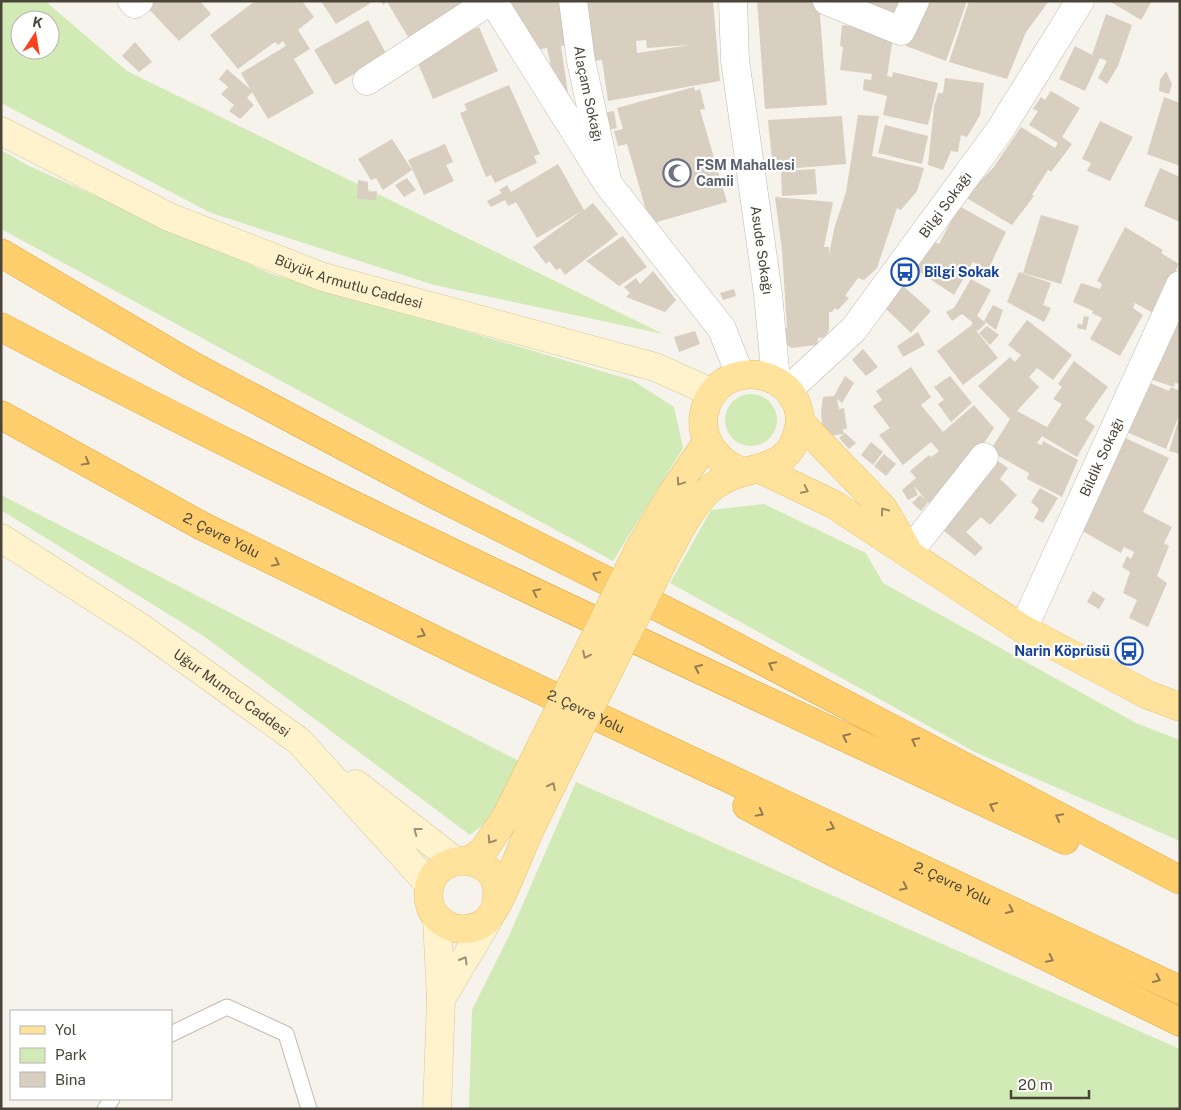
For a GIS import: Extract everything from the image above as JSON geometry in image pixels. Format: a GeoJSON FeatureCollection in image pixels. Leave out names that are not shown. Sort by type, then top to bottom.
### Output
{"type":"FeatureCollection","features":[{"type":"Feature","properties":{"kind":"highway"},"geometry":{"type":"LineString","coordinates":[[1,253],[191,365],[428,491],[702,628],[1180,880]]}},
{"type":"Feature","properties":{"kind":"highway"},"geometry":{"type":"LineString","coordinates":[[1,327],[135,397],[461,556],[1180,893]]}},
{"type":"Feature","properties":{"kind":"highway","name":"2. Çevre Yolu"},"geometry":{"type":"LineString","coordinates":[[1,415],[202,526],[470,657],[1180,990]]}},
{"type":"Feature","properties":{"kind":"highway"},"geometry":{"type":"LineString","coordinates":[[1,420],[44,439]]}},
{"type":"Feature","properties":{"kind":"highway"},"geometry":{"type":"LineString","coordinates":[[470,657],[834,853],[1180,1022]]}},
{"type":"Feature","properties":{"kind":"main road","name":"Büyük Armutlu Caddesi"},"geometry":{"type":"LineString","coordinates":[[1,131],[169,217],[323,277],[655,367],[713,392]]}},
{"type":"Feature","properties":{"kind":"main road"},"geometry":{"type":"LineString","coordinates":[[441,999],[491,914],[530,829],[662,563],[690,511],[715,485],[751,470],[776,464],[788,454],[797,439],[800,422],[797,405],[782,385],[757,374],[740,375],[725,381],[713,392],[703,416],[707,442],[716,455],[729,466],[751,470],[833,504],[910,552],[1023,629],[1148,695],[1180,707]]}},
{"type":"Feature","properties":{"kind":"main road"},"geometry":{"type":"LineString","coordinates":[[800,422],[883,508],[910,552]]}},
{"type":"Feature","properties":{"kind":"main road"},"geometry":{"type":"LineString","coordinates":[[299,741],[463,861],[482,865],[493,877],[498,887],[491,914],[469,929],[457,929],[446,925],[437,918],[430,908],[428,897],[429,884],[434,874],[443,866],[463,861],[483,851],[507,815],[639,549],[669,498],[707,442]]}},
{"type":"Feature","properties":{"kind":"main road","name":"Uğur Mumcu Caddesi"},"geometry":{"type":"LineString","coordinates":[[1,538],[143,629],[299,741],[429,884]]}},
{"type":"Feature","properties":{"kind":"main road"},"geometry":{"type":"LineString","coordinates":[[437,918],[441,999],[437,1109]]}},
{"type":"Feature","properties":{"kind":"street"},"geometry":{"type":"LineString","coordinates":[[132,1],[135,4],[138,1]]}},
{"type":"Feature","properties":{"kind":"street"},"geometry":{"type":"LineString","coordinates":[[367,80],[491,1],[608,184],[722,329],[740,375]]}},
{"type":"Feature","properties":{"kind":"street","name":"Alaçam Sokağı"},"geometry":{"type":"LineString","coordinates":[[573,1],[581,61],[608,184]]}},
{"type":"Feature","properties":{"kind":"street","name":"Asude Sokağı"},"geometry":{"type":"LineString","coordinates":[[733,1],[735,60],[782,385]]}},
{"type":"Feature","properties":{"kind":"street"},"geometry":{"type":"LineString","coordinates":[[827,1],[901,31],[915,1]]}},
{"type":"Feature","properties":{"kind":"street","name":"Bilgi Sokağı"},"geometry":{"type":"LineString","coordinates":[[782,385],[854,330],[1000,130],[1080,1]]}},
{"type":"Feature","properties":{"kind":"street","name":"Bildik Sokağı"},"geometry":{"type":"LineString","coordinates":[[1023,629],[1180,285]]}},
{"type":"Feature","properties":{"kind":"street"},"geometry":{"type":"LineString","coordinates":[[910,552],[984,457]]}},
{"type":"Feature","properties":{"kind":"lane"},"geometry":{"type":"LineString","coordinates":[[172,1034],[227,1008],[286,1034],[309,1109]]}},
{"type":"Feature","properties":{"kind":"green space"},"geometry":{"type":"Polygon","coordinates":[[[1,1],[45,1],[56,10],[10,10],[10,60],[60,60],[60,14],[127,71],[663,334],[434,285],[211,213],[1,103],[1,1]]]}},
{"type":"Feature","properties":{"kind":"green space"},"geometry":{"type":"Polygon","coordinates":[[[1,150],[29,166],[271,274],[632,380],[674,407],[683,448],[613,561],[1,229],[1,150]]]}},
{"type":"Feature","properties":{"kind":"green space"},"geometry":{"type":"Polygon","coordinates":[[[746,394],[756,394],[770,401],[777,415],[777,425],[770,439],[756,446],[746,446],[736,442],[729,435],[725,425],[725,415],[729,405],[736,398],[746,394]]]}},
{"type":"Feature","properties":{"kind":"green space"},"geometry":{"type":"Polygon","coordinates":[[[1,495],[519,761],[492,818],[470,835],[205,637],[1,510],[1,495]]]}},
{"type":"Feature","properties":{"kind":"green space"},"geometry":{"type":"Polygon","coordinates":[[[764,504],[866,553],[883,583],[1136,723],[1180,740],[1180,841],[977,753],[670,583],[711,510],[764,504]]]}},
{"type":"Feature","properties":{"kind":"green space"},"geometry":{"type":"Polygon","coordinates":[[[576,782],[1180,1049],[1180,1109],[469,1109],[472,1010],[509,936],[576,782]]]}},
{"type":"Feature","properties":{"kind":"building"},"geometry":{"type":"Polygon","coordinates":[[[154,1],[200,1],[211,14],[179,41],[147,7],[154,1]]]}},
{"type":"Feature","properties":{"kind":"building"},"geometry":{"type":"Polygon","coordinates":[[[255,1],[302,1],[314,17],[298,30],[310,49],[294,59],[314,93],[268,119],[252,92],[247,98],[254,105],[240,119],[229,111],[234,105],[221,94],[228,87],[219,79],[227,69],[250,89],[241,73],[286,46],[283,41],[278,45],[275,42],[238,69],[210,35],[255,1]]]}},
{"type":"Feature","properties":{"kind":"building"},"geometry":{"type":"Polygon","coordinates":[[[321,1],[369,1],[371,3],[336,24],[321,1]]]}},
{"type":"Feature","properties":{"kind":"building"},"geometry":{"type":"Polygon","coordinates":[[[381,1],[461,1],[467,10],[410,40],[387,2],[383,5],[381,1]]]}},
{"type":"Feature","properties":{"kind":"building"},"geometry":{"type":"Polygon","coordinates":[[[497,1],[561,1],[569,45],[561,46],[568,93],[557,94],[547,48],[530,51],[497,1]]]}},
{"type":"Feature","properties":{"kind":"building"},"geometry":{"type":"Polygon","coordinates":[[[586,1],[713,1],[720,81],[608,101],[602,60],[592,61],[586,1]],[[646,40],[636,41],[637,53],[690,45],[647,48],[646,40]]]}},
{"type":"Feature","properties":{"kind":"building"},"geometry":{"type":"Polygon","coordinates":[[[757,1],[819,2],[827,105],[765,109],[757,1]]]}},
{"type":"Feature","properties":{"kind":"building"},"geometry":{"type":"Polygon","coordinates":[[[848,1],[906,1],[900,20],[848,1]]]}},
{"type":"Feature","properties":{"kind":"building"},"geometry":{"type":"Polygon","coordinates":[[[924,1],[967,1],[946,61],[906,46],[924,1]]]}},
{"type":"Feature","properties":{"kind":"building"},"geometry":{"type":"Polygon","coordinates":[[[969,1],[1049,1],[1026,32],[1007,79],[949,62],[969,1]]]}},
{"type":"Feature","properties":{"kind":"building"},"geometry":{"type":"Polygon","coordinates":[[[1109,1],[1152,1],[1141,20],[1109,1]]]}},
{"type":"Feature","properties":{"kind":"building"},"geometry":{"type":"Polygon","coordinates":[[[1106,14],[1132,25],[1118,66],[1107,84],[1098,78],[1107,61],[1100,58],[1085,91],[1059,79],[1075,46],[1092,55],[1106,14]]]}},
{"type":"Feature","properties":{"kind":"building"},"geometry":{"type":"Polygon","coordinates":[[[368,20],[387,55],[335,85],[314,50],[368,20]]]}},
{"type":"Feature","properties":{"kind":"building"},"geometry":{"type":"Polygon","coordinates":[[[842,25],[894,32],[887,76],[892,77],[893,72],[938,83],[928,125],[883,115],[887,96],[863,90],[864,79],[871,80],[872,74],[840,70],[843,47],[840,46],[842,25]]]}},
{"type":"Feature","properties":{"kind":"building"},"geometry":{"type":"Polygon","coordinates":[[[479,27],[498,71],[433,99],[414,54],[479,27]]]}},
{"type":"Feature","properties":{"kind":"building"},"geometry":{"type":"Polygon","coordinates":[[[135,42],[152,62],[139,72],[122,56],[135,42]]]}},
{"type":"Feature","properties":{"kind":"building"},"geometry":{"type":"Polygon","coordinates":[[[1166,71],[1172,84],[1169,94],[1159,91],[1160,80],[1166,71]]]}},
{"type":"Feature","properties":{"kind":"building"},"geometry":{"type":"Polygon","coordinates":[[[945,78],[984,83],[980,115],[967,137],[961,135],[958,152],[951,151],[943,170],[928,165],[934,107],[938,93],[943,93],[945,78]]]}},
{"type":"Feature","properties":{"kind":"building"},"geometry":{"type":"Polygon","coordinates":[[[509,85],[540,154],[534,156],[537,163],[495,183],[491,175],[486,177],[460,113],[467,110],[464,104],[509,85]]]}},
{"type":"Feature","properties":{"kind":"building","name":"FSM Mahallesi Camii"},"geometry":{"type":"Polygon","coordinates":[[[694,87],[695,91],[700,89],[705,109],[700,110],[727,202],[650,224],[627,144],[618,146],[614,131],[623,129],[617,108],[694,87]]]}},
{"type":"Feature","properties":{"kind":"building"},"geometry":{"type":"Polygon","coordinates":[[[1051,91],[1080,108],[1062,137],[1072,144],[1051,172],[1048,170],[1032,195],[1034,196],[1012,225],[965,197],[993,168],[1021,127],[1055,148],[1058,143],[1029,125],[1038,111],[1033,109],[1041,97],[1045,100],[1051,91]]]}},
{"type":"Feature","properties":{"kind":"building"},"geometry":{"type":"Polygon","coordinates":[[[1164,97],[1180,103],[1180,166],[1147,154],[1164,97]]]}},
{"type":"Feature","properties":{"kind":"building"},"geometry":{"type":"Polygon","coordinates":[[[614,111],[617,128],[606,130],[602,113],[614,111]]]}},
{"type":"Feature","properties":{"kind":"building"},"geometry":{"type":"Polygon","coordinates":[[[858,115],[879,116],[872,156],[924,168],[917,191],[901,210],[897,208],[877,268],[864,280],[858,278],[845,296],[849,298],[838,310],[835,308],[832,312],[829,312],[829,330],[825,337],[818,338],[817,345],[791,348],[787,345],[785,328],[787,328],[782,250],[775,197],[833,202],[824,247],[829,247],[829,255],[834,229],[846,192],[858,115]]]}},
{"type":"Feature","properties":{"kind":"building"},"geometry":{"type":"Polygon","coordinates":[[[842,116],[846,164],[773,170],[768,120],[842,116]]]}},
{"type":"Feature","properties":{"kind":"building"},"geometry":{"type":"Polygon","coordinates":[[[1100,121],[1133,137],[1110,181],[1087,171],[1091,163],[1082,159],[1100,121]]]}},
{"type":"Feature","properties":{"kind":"building"},"geometry":{"type":"Polygon","coordinates":[[[885,125],[928,136],[922,164],[878,153],[885,125]]]}},
{"type":"Feature","properties":{"kind":"building"},"geometry":{"type":"Polygon","coordinates":[[[392,139],[412,170],[383,190],[376,178],[371,180],[358,159],[392,139]]]}},
{"type":"Feature","properties":{"kind":"building"},"geometry":{"type":"Polygon","coordinates":[[[445,144],[453,162],[446,165],[454,181],[424,195],[408,160],[445,144]]]}},
{"type":"Feature","properties":{"kind":"building"},"geometry":{"type":"Polygon","coordinates":[[[558,164],[584,210],[593,203],[618,234],[565,275],[560,268],[556,270],[549,261],[546,264],[533,247],[582,211],[537,238],[516,202],[508,206],[505,200],[491,207],[487,201],[502,193],[499,190],[507,185],[511,192],[558,164]]]}},
{"type":"Feature","properties":{"kind":"building"},"geometry":{"type":"Polygon","coordinates":[[[1160,168],[1180,177],[1180,222],[1144,206],[1160,168]]]}},
{"type":"Feature","properties":{"kind":"building"},"geometry":{"type":"Polygon","coordinates":[[[815,169],[817,194],[782,196],[781,171],[815,169]]]}},
{"type":"Feature","properties":{"kind":"building"},"geometry":{"type":"Polygon","coordinates":[[[407,178],[416,190],[404,197],[395,185],[407,178]]]}},
{"type":"Feature","properties":{"kind":"building"},"geometry":{"type":"Polygon","coordinates":[[[358,180],[368,182],[368,192],[377,191],[376,200],[357,199],[358,180]]]}},
{"type":"Feature","properties":{"kind":"building"},"geometry":{"type":"Polygon","coordinates":[[[959,206],[1006,232],[988,270],[973,262],[954,295],[915,269],[933,241],[939,244],[959,206]]]}},
{"type":"Feature","properties":{"kind":"building"},"geometry":{"type":"Polygon","coordinates":[[[1041,215],[1079,226],[1061,284],[1023,273],[1041,215]]]}},
{"type":"Feature","properties":{"kind":"building"},"geometry":{"type":"Polygon","coordinates":[[[1125,227],[1163,250],[1161,253],[1179,264],[1153,313],[1135,303],[1133,308],[1143,315],[1120,356],[1090,339],[1102,318],[1092,313],[1093,311],[1073,302],[1081,283],[1100,289],[1102,284],[1097,281],[1125,227]]]}},
{"type":"Feature","properties":{"kind":"building"},"geometry":{"type":"Polygon","coordinates":[[[623,236],[647,267],[619,286],[586,261],[623,236]]]}},
{"type":"Feature","properties":{"kind":"building"},"geometry":{"type":"Polygon","coordinates":[[[653,271],[676,300],[665,312],[626,297],[630,293],[624,287],[636,278],[640,284],[653,271]]]}},
{"type":"Feature","properties":{"kind":"building"},"geometry":{"type":"Polygon","coordinates":[[[1019,272],[1051,283],[1043,305],[1051,308],[1044,322],[1007,302],[1019,272]]]}},
{"type":"Feature","properties":{"kind":"building"},"geometry":{"type":"Polygon","coordinates":[[[971,279],[991,290],[977,316],[986,323],[978,331],[975,329],[998,358],[963,385],[937,351],[972,325],[972,322],[962,314],[952,321],[946,312],[954,308],[971,279]]]}},
{"type":"Feature","properties":{"kind":"building"},"geometry":{"type":"Polygon","coordinates":[[[901,284],[931,311],[911,333],[884,307],[901,284]]]}},
{"type":"Feature","properties":{"kind":"building"},"geometry":{"type":"Polygon","coordinates":[[[734,289],[736,296],[723,300],[720,293],[734,289]]]}},
{"type":"Feature","properties":{"kind":"building"},"geometry":{"type":"Polygon","coordinates":[[[993,305],[1003,310],[996,330],[984,321],[993,305]]]}},
{"type":"Feature","properties":{"kind":"building"},"geometry":{"type":"Polygon","coordinates":[[[1084,316],[1089,317],[1086,330],[1077,328],[1078,323],[1082,325],[1084,316]]]}},
{"type":"Feature","properties":{"kind":"building"},"geometry":{"type":"Polygon","coordinates":[[[1180,317],[1180,384],[1175,383],[1174,387],[1150,379],[1180,317]]]}},
{"type":"Feature","properties":{"kind":"building"},"geometry":{"type":"Polygon","coordinates":[[[1027,320],[1072,355],[1053,380],[1037,368],[1029,377],[1039,387],[1017,411],[1047,427],[1062,404],[1053,399],[1062,387],[1058,384],[1074,361],[1108,387],[1085,419],[1095,426],[1077,457],[1042,436],[1037,443],[1042,445],[1043,441],[1078,460],[1062,497],[1027,479],[1029,473],[990,451],[1010,419],[978,386],[1010,357],[1015,362],[1021,355],[1008,345],[1027,320]]]}},
{"type":"Feature","properties":{"kind":"building"},"geometry":{"type":"Polygon","coordinates":[[[987,326],[999,335],[990,345],[979,333],[987,326]]]}},
{"type":"Feature","properties":{"kind":"building"},"geometry":{"type":"Polygon","coordinates":[[[695,331],[700,344],[679,352],[674,337],[695,331]]]}},
{"type":"Feature","properties":{"kind":"building"},"geometry":{"type":"Polygon","coordinates":[[[918,332],[925,345],[903,357],[897,346],[918,332]]]}},
{"type":"Feature","properties":{"kind":"building"},"geometry":{"type":"Polygon","coordinates":[[[863,349],[878,367],[866,376],[852,360],[863,349]]]}},
{"type":"Feature","properties":{"kind":"building"},"geometry":{"type":"Polygon","coordinates":[[[911,367],[931,397],[921,405],[943,432],[974,405],[994,428],[966,470],[932,506],[928,502],[921,511],[912,503],[920,495],[926,500],[914,486],[918,495],[908,500],[902,490],[916,478],[910,471],[929,455],[931,457],[939,451],[931,442],[903,465],[879,435],[890,428],[873,406],[882,400],[876,391],[911,367]]]}},
{"type":"Feature","properties":{"kind":"building"},"geometry":{"type":"Polygon","coordinates":[[[845,376],[854,383],[842,403],[837,399],[839,409],[844,408],[847,429],[843,429],[844,434],[823,437],[821,412],[823,397],[834,396],[845,376]]]}},
{"type":"Feature","properties":{"kind":"building"},"geometry":{"type":"Polygon","coordinates":[[[950,376],[972,403],[951,422],[938,404],[944,400],[934,387],[950,376]]]}},
{"type":"Feature","properties":{"kind":"building"},"geometry":{"type":"Polygon","coordinates":[[[1143,380],[1169,391],[1171,387],[1180,391],[1180,413],[1166,449],[1122,430],[1143,380]]]}},
{"type":"Feature","properties":{"kind":"building"},"geometry":{"type":"Polygon","coordinates":[[[1180,419],[1180,454],[1169,451],[1180,419]]]}},
{"type":"Feature","properties":{"kind":"building"},"geometry":{"type":"Polygon","coordinates":[[[845,433],[856,443],[849,449],[839,438],[845,433]]]}},
{"type":"Feature","properties":{"kind":"building"},"geometry":{"type":"Polygon","coordinates":[[[1123,437],[1169,458],[1143,512],[1172,527],[1164,543],[1169,546],[1157,576],[1167,583],[1148,627],[1129,618],[1137,600],[1123,593],[1130,572],[1122,567],[1127,556],[1131,559],[1134,552],[1124,547],[1121,553],[1079,529],[1123,437]]]}},
{"type":"Feature","properties":{"kind":"building"},"geometry":{"type":"Polygon","coordinates":[[[871,442],[883,452],[873,465],[861,455],[871,442]]]}},
{"type":"Feature","properties":{"kind":"building"},"geometry":{"type":"Polygon","coordinates":[[[884,454],[896,464],[886,476],[874,466],[884,454]]]}},
{"type":"Feature","properties":{"kind":"building"},"geometry":{"type":"Polygon","coordinates":[[[998,461],[1008,468],[1000,479],[1017,495],[990,525],[981,517],[966,532],[983,548],[975,556],[938,526],[988,466],[992,470],[998,461]]]}},
{"type":"Feature","properties":{"kind":"building"},"geometry":{"type":"Polygon","coordinates":[[[1040,488],[1058,498],[1043,523],[1034,518],[1039,509],[1031,502],[1040,488]]]}},
{"type":"Feature","properties":{"kind":"building"},"geometry":{"type":"Polygon","coordinates":[[[1093,591],[1105,599],[1099,609],[1087,602],[1093,591]]]}},
{"type":"Feature","properties":{"kind":"place","name":"FSM Mahallesi Camii"},"geometry":{"type":"Point","coordinates":[677,173]}},
{"type":"Feature","properties":{"kind":"place","name":"Bilgi Sokak"},"geometry":{"type":"Point","coordinates":[905,272]}},
{"type":"Feature","properties":{"kind":"place","name":"Narin Köprüsü"},"geometry":{"type":"Point","coordinates":[1129,651]}}]}
